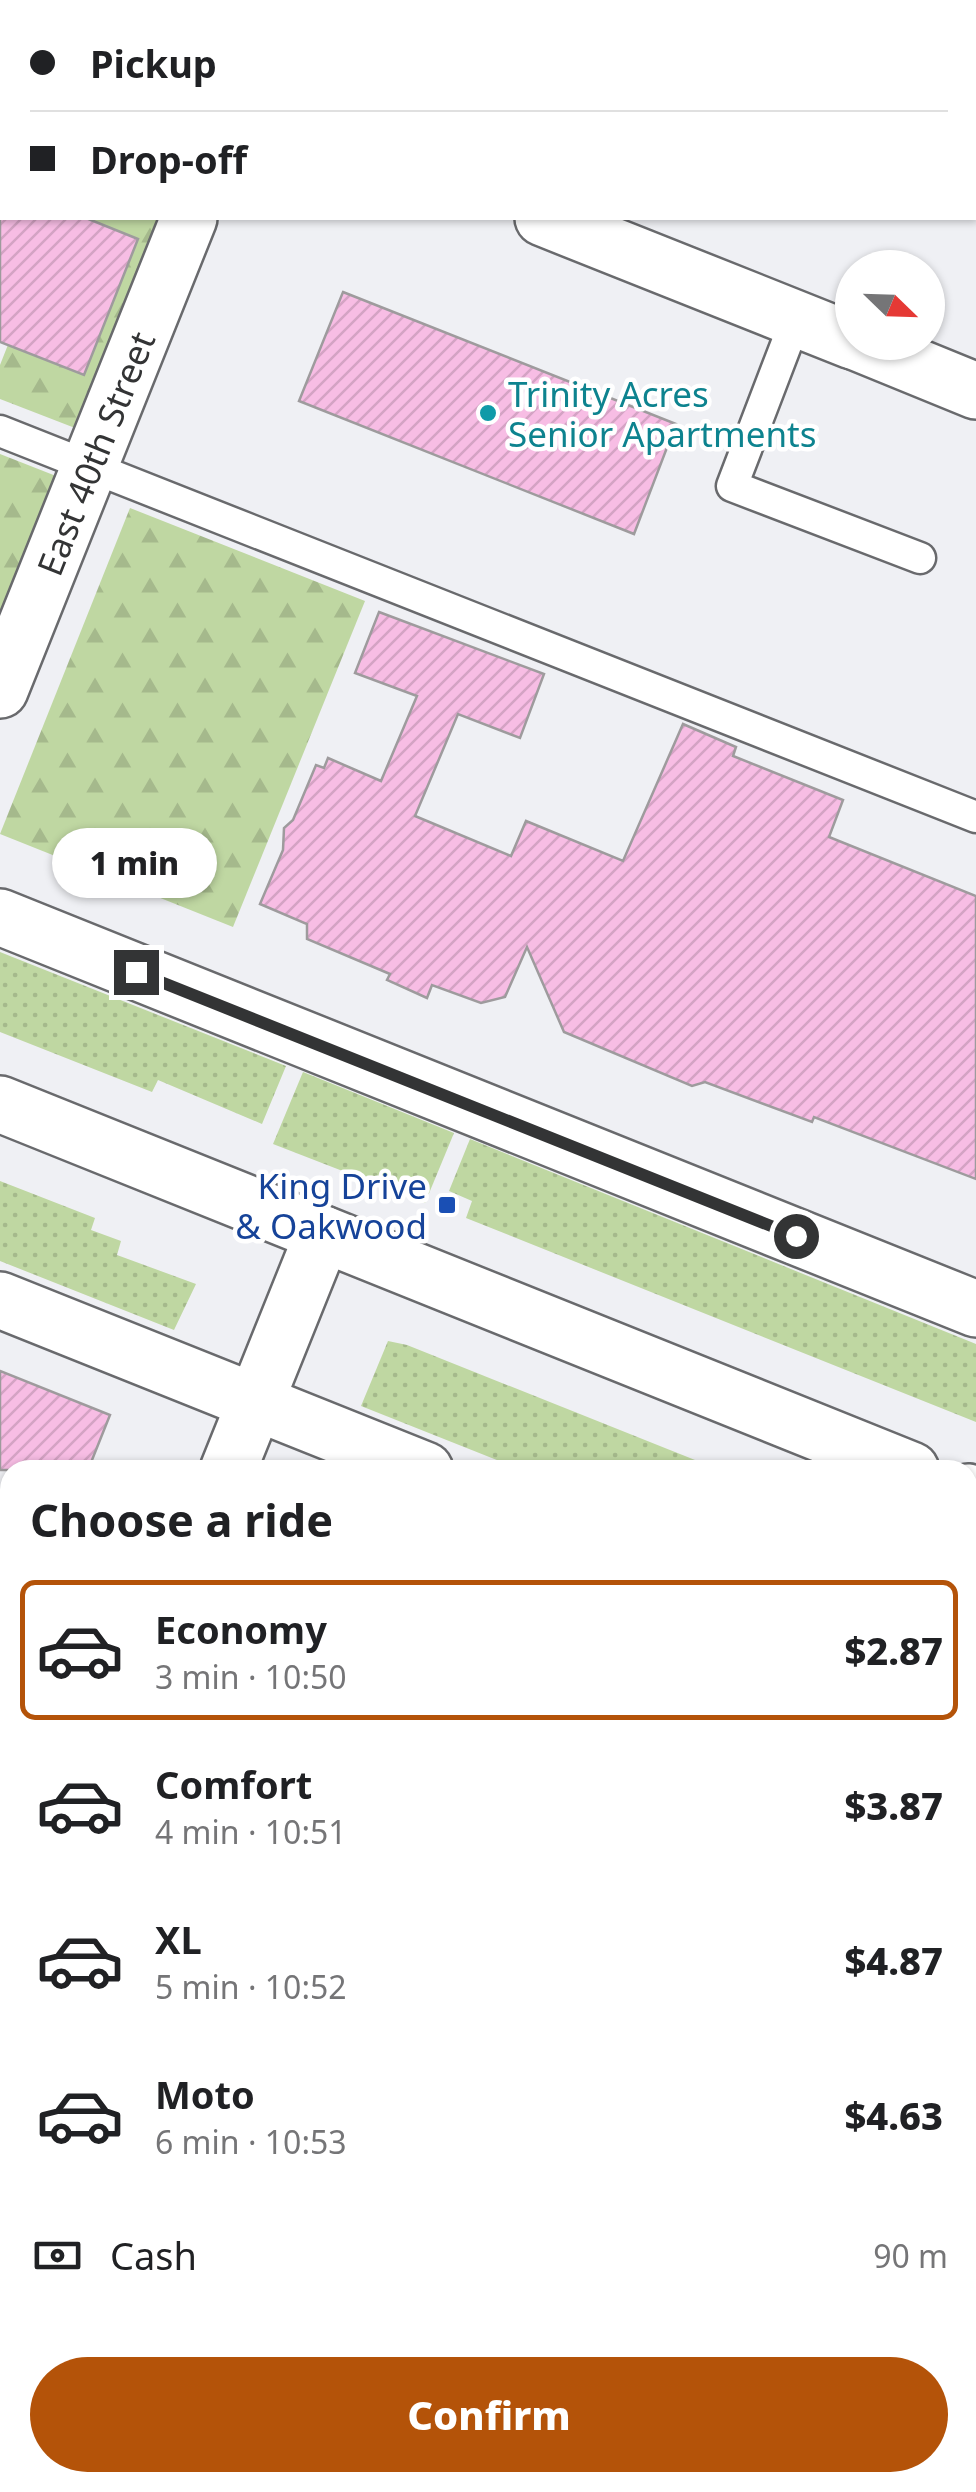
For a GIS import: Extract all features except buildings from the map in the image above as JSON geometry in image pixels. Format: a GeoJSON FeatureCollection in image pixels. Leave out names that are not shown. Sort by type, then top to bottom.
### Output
{"type":"FeatureCollection","features":[{"type":"Feature","properties":{"kind":"street","name":"East 40th Street"},"geometry":{"type":"LineString","coordinates":[[0,690],[188,220]]}},
{"type":"Feature","properties":{"kind":"street"},"geometry":{"type":"LineString","coordinates":[[549,220],[835,334]]}},
{"type":"Feature","properties":{"kind":"street"},"geometry":{"type":"LineString","coordinates":[[900,360],[976,390]]}},
{"type":"Feature","properties":{"kind":"street"},"geometry":{"type":"LineString","coordinates":[[0,917],[976,1309]]}},
{"type":"Feature","properties":{"kind":"street"},"geometry":{"type":"LineString","coordinates":[[0,1104],[886,1460]]}},
{"type":"Feature","properties":{"kind":"street"},"geometry":{"type":"LineString","coordinates":[[232,1460],[323,1234]]}},
{"type":"Feature","properties":{"kind":"street"},"geometry":{"type":"LineString","coordinates":[[0,1300],[400,1460]]}},
{"type":"Feature","properties":{"kind":"lane"},"geometry":{"type":"LineString","coordinates":[[796,318],[732,486],[920,558]]}},
{"type":"Feature","properties":{"kind":"lane"},"geometry":{"type":"LineString","coordinates":[[0,431],[976,817]]}},
{"type":"Feature","properties":{"kind":"green space"},"geometry":{"type":"Polygon","coordinates":[[[57,220],[162,220],[75,428],[0,399],[0,365],[57,220]]]}},
{"type":"Feature","properties":{"kind":"green space"},"geometry":{"type":"Polygon","coordinates":[[[0,454],[56,476],[0,617],[0,454]]]}},
{"type":"Feature","properties":{"kind":"green space"},"geometry":{"type":"Polygon","coordinates":[[[130,508],[365,601],[233,927],[0,834],[130,508]]]}},
{"type":"Feature","properties":{"kind":"green space"},"geometry":{"type":"Polygon","coordinates":[[[0,952],[286,1066],[262,1124],[158,1080],[152,1092],[0,1032],[0,952]]]}},
{"type":"Feature","properties":{"kind":"green space"},"geometry":{"type":"Polygon","coordinates":[[[303,1072],[454,1133],[425,1203],[273,1144],[303,1072]]]}},
{"type":"Feature","properties":{"kind":"green space"},"geometry":{"type":"Polygon","coordinates":[[[470,1139],[976,1344],[976,1422],[466,1218],[472,1201],[449,1191],[470,1139]]]}},
{"type":"Feature","properties":{"kind":"green space"},"geometry":{"type":"Polygon","coordinates":[[[0,1181],[95,1218],[91,1230],[121,1241],[117,1255],[196,1284],[174,1330],[0,1261],[0,1181]]]}},
{"type":"Feature","properties":{"kind":"green space"},"geometry":{"type":"Polygon","coordinates":[[[388,1341],[407,1345],[695,1460],[497,1460],[361,1406],[388,1341]]]}},
{"type":"Feature","properties":{"kind":"place","name":"Trinity Acres Senior Apartments"},"geometry":{"type":"Point","coordinates":[488,413]}},
{"type":"Feature","properties":{"kind":"place","name":"King Drive & Oakwood"},"geometry":{"type":"Point","coordinates":[447,1205]}},
{"type":"Feature","properties":{"kind":"route"},"geometry":{"type":"LineString","coordinates":[[136,972],[796,1236]]}}]}
